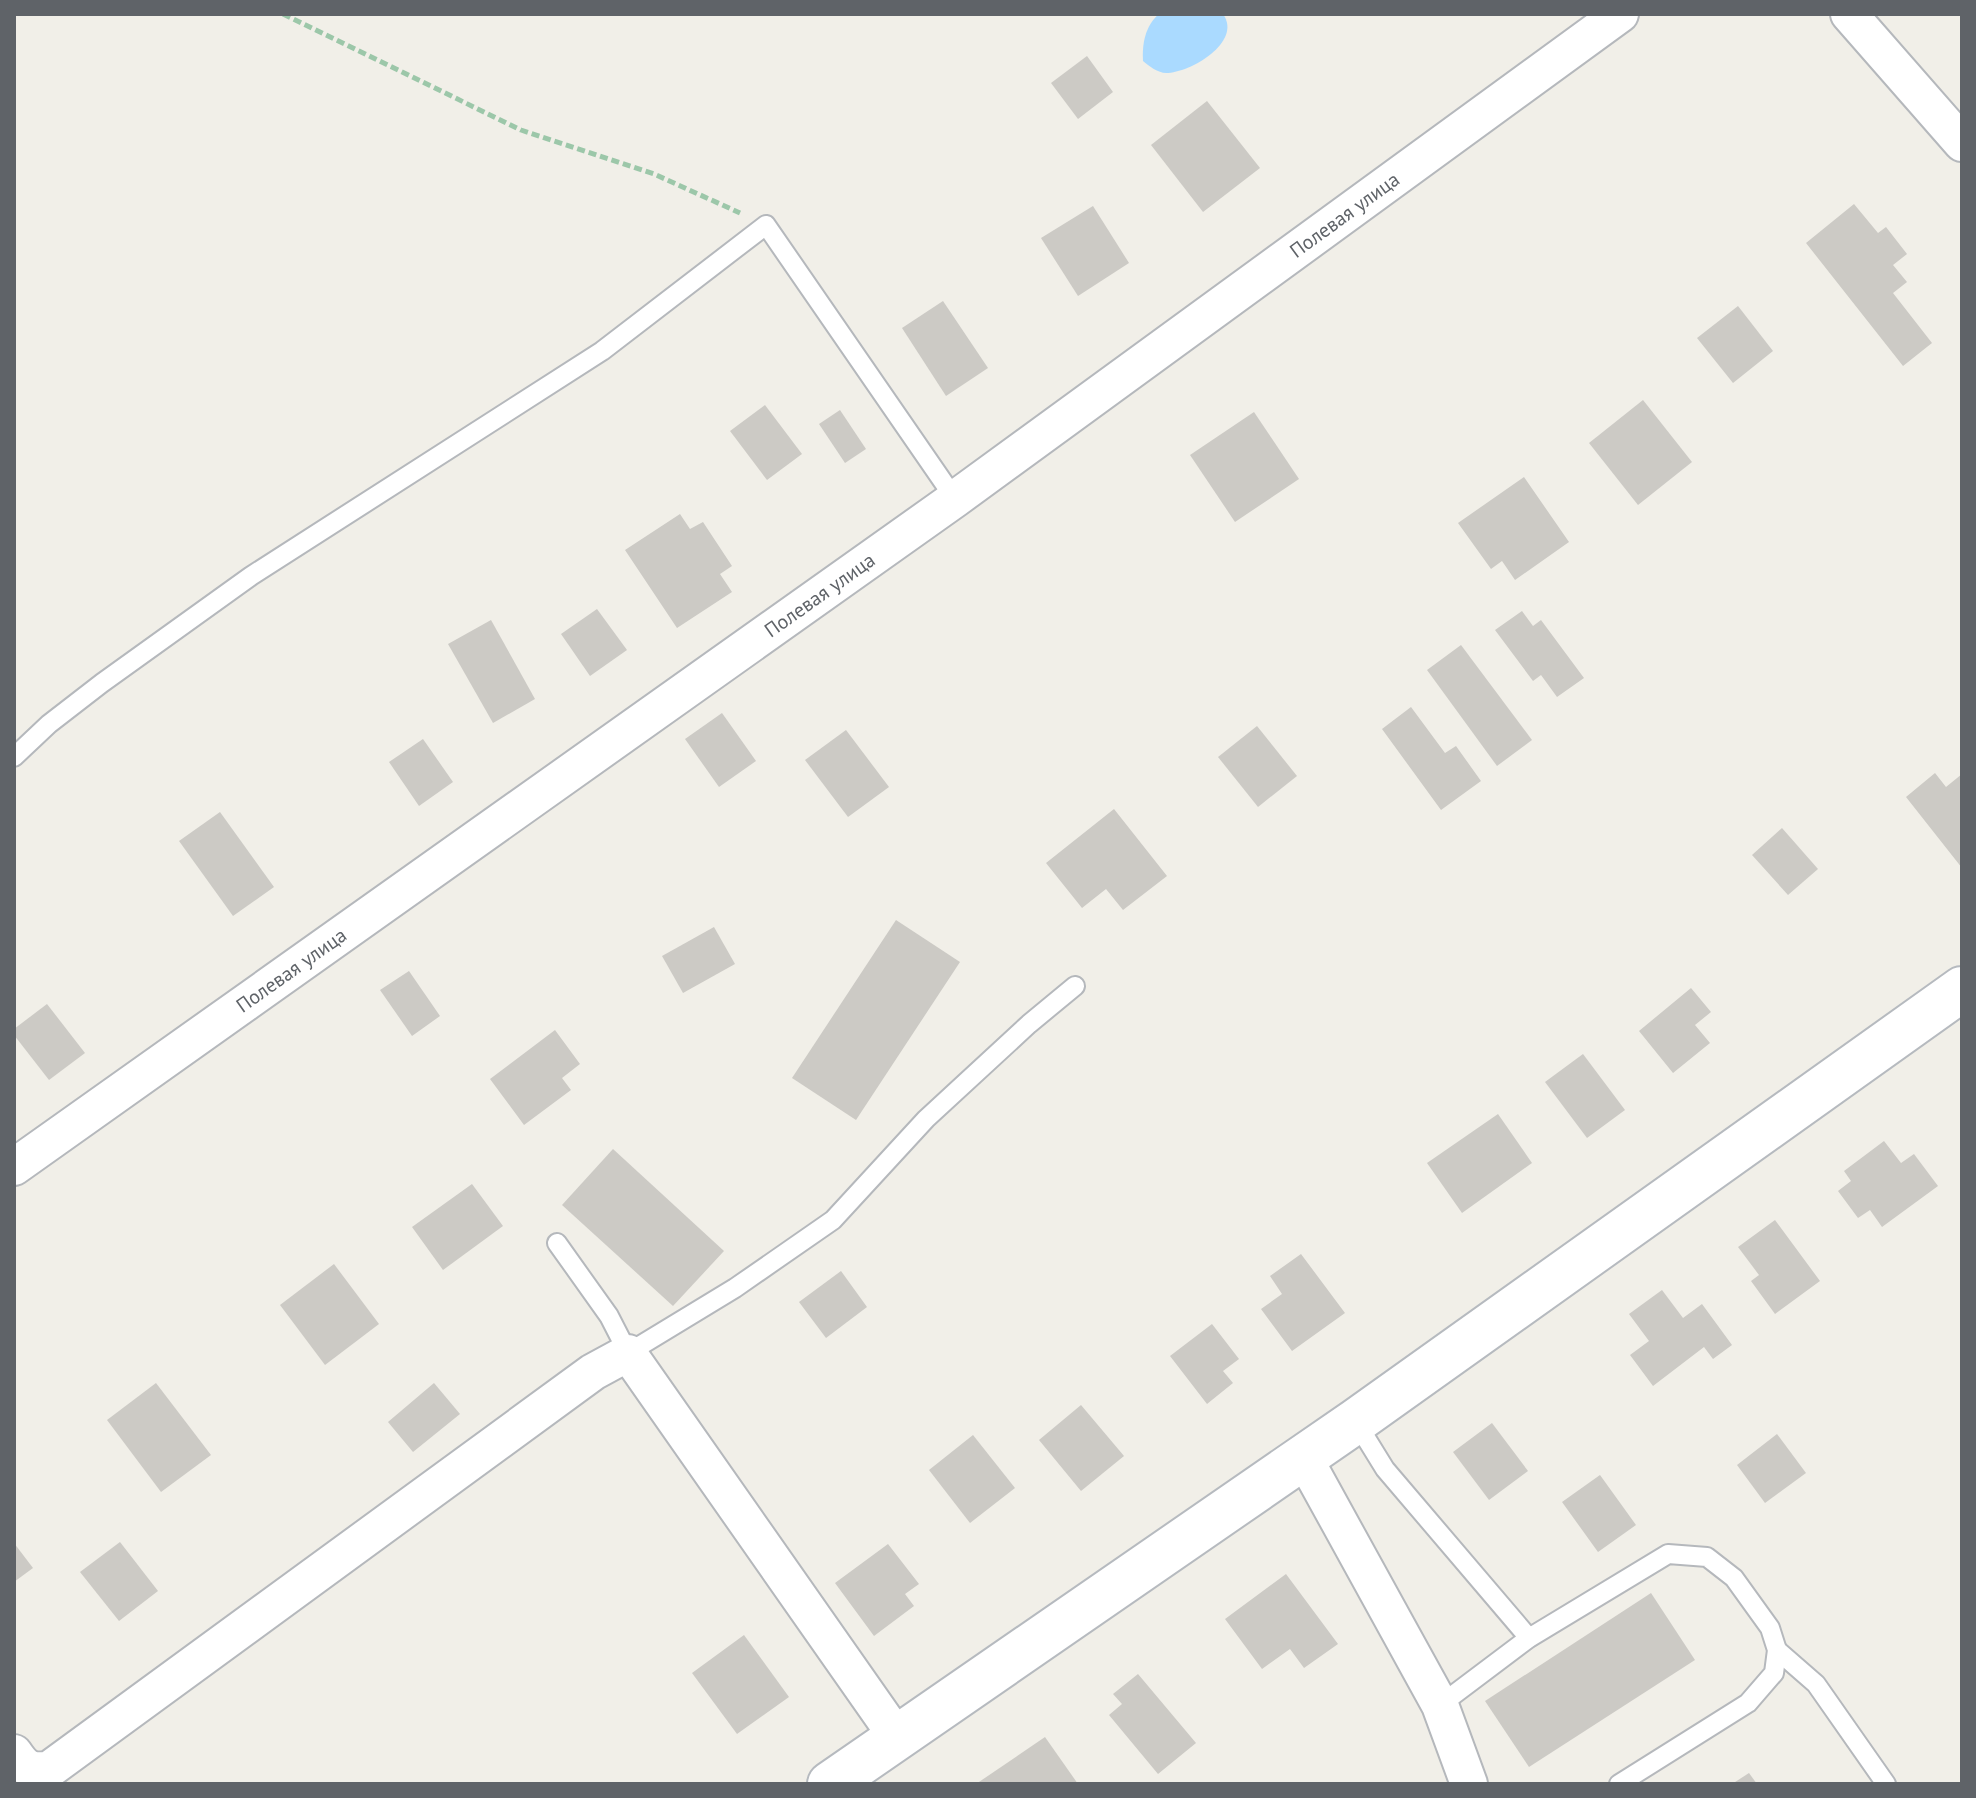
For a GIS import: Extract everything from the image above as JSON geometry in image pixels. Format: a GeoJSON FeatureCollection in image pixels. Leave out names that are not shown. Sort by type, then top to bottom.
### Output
{"type":"FeatureCollection","features":[{"type":"Feature","properties":{"kind":"main road"},"geometry":{"type":"LineString","coordinates":[[830,1784],[1304,1458],[1962,989]]}},
{"type":"Feature","properties":{"kind":"street","name":"Полевая улица"},"geometry":{"type":"LineString","coordinates":[[14,1167],[955,499],[1620,14]]}},
{"type":"Feature","properties":{"kind":"street"},"geometry":{"type":"LineString","coordinates":[[1849,14],[1962,143]]}},
{"type":"Feature","properties":{"kind":"street"},"geometry":{"type":"LineString","coordinates":[[14,1753],[23,1766],[36,1772],[50,1769],[581,1382],[628,1353],[897,1737]]}},
{"type":"Feature","properties":{"kind":"street"},"geometry":{"type":"LineString","coordinates":[[1304,1458],[1440,1705],[1469,1784]]}},
{"type":"Feature","properties":{"kind":"lane"},"geometry":{"type":"LineString","coordinates":[[14,757],[49,724],[102,683],[239,585],[602,351],[766,225],[955,499]]}},
{"type":"Feature","properties":{"kind":"lane"},"geometry":{"type":"LineString","coordinates":[[557,1243],[609,1316],[628,1353],[735,1288],[833,1220],[926,1119],[1075,986]]}},
{"type":"Feature","properties":{"kind":"lane"},"geometry":{"type":"LineString","coordinates":[[1356,1421],[1385,1469],[1529,1638]]}},
{"type":"Feature","properties":{"kind":"lane"},"geometry":{"type":"LineString","coordinates":[[1440,1705],[1529,1638],[1668,1554],[1707,1557],[1734,1578],[1770,1628],[1777,1650],[1774,1673],[1748,1703],[1619,1784]]}},
{"type":"Feature","properties":{"kind":"lane"},"geometry":{"type":"LineString","coordinates":[[1777,1650],[1816,1684],[1886,1784]]}},
{"type":"Feature","properties":{"kind":"path"},"geometry":{"type":"LineString","coordinates":[[283,14],[521,130],[654,174],[766,225]]}},
{"type":"Feature","properties":{"kind":"water"},"geometry":{"type":"Polygon","coordinates":[[[1159,14],[1223,14],[1227,25],[1226,35],[1220,45],[1200,62],[1176,72],[1160,72],[1143,61],[1148,30],[1159,14]]]}},
{"type":"Feature","properties":{"kind":"building"},"geometry":{"type":"Polygon","coordinates":[[[1087,56],[1113,92],[1078,119],[1051,83],[1087,56]]]}},
{"type":"Feature","properties":{"kind":"building"},"geometry":{"type":"Polygon","coordinates":[[[1207,101],[1260,168],[1203,212],[1151,145],[1207,101]]]}},
{"type":"Feature","properties":{"kind":"building"},"geometry":{"type":"Polygon","coordinates":[[[1854,204],[1878,233],[1886,227],[1907,254],[1893,265],[1907,282],[1893,293],[1932,343],[1903,366],[1806,243],[1854,204]]]}},
{"type":"Feature","properties":{"kind":"building"},"geometry":{"type":"Polygon","coordinates":[[[1093,206],[1129,263],[1078,296],[1041,238],[1093,206]]]}},
{"type":"Feature","properties":{"kind":"building"},"geometry":{"type":"Polygon","coordinates":[[[943,301],[988,368],[946,396],[902,328],[943,301]]]}},
{"type":"Feature","properties":{"kind":"building"},"geometry":{"type":"Polygon","coordinates":[[[1738,306],[1773,351],[1733,383],[1697,338],[1738,306]]]}},
{"type":"Feature","properties":{"kind":"building"},"geometry":{"type":"Polygon","coordinates":[[[1643,400],[1692,462],[1638,505],[1589,443],[1643,400]]]}},
{"type":"Feature","properties":{"kind":"building"},"geometry":{"type":"Polygon","coordinates":[[[765,405],[802,454],[767,480],[730,431],[765,405]]]}},
{"type":"Feature","properties":{"kind":"building"},"geometry":{"type":"Polygon","coordinates":[[[840,410],[866,449],[845,463],[819,424],[840,410]]]}},
{"type":"Feature","properties":{"kind":"building"},"geometry":{"type":"Polygon","coordinates":[[[1254,412],[1299,479],[1235,522],[1190,455],[1254,412]]]}},
{"type":"Feature","properties":{"kind":"building"},"geometry":{"type":"Polygon","coordinates":[[[1524,477],[1569,542],[1515,580],[1502,561],[1491,569],[1458,523],[1524,477]]]}},
{"type":"Feature","properties":{"kind":"building"},"geometry":{"type":"Polygon","coordinates":[[[680,514],[690,529],[703,522],[732,566],[720,574],[732,592],[677,628],[625,550],[680,514]]]}},
{"type":"Feature","properties":{"kind":"building"},"geometry":{"type":"Polygon","coordinates":[[[597,609],[627,650],[590,676],[561,634],[597,609]]]}},
{"type":"Feature","properties":{"kind":"building"},"geometry":{"type":"Polygon","coordinates":[[[1522,611],[1533,626],[1541,620],[1584,678],[1557,697],[1541,675],[1533,681],[1495,630],[1522,611]]]}},
{"type":"Feature","properties":{"kind":"building"},"geometry":{"type":"Polygon","coordinates":[[[491,620],[535,699],[493,723],[448,644],[491,620]]]}},
{"type":"Feature","properties":{"kind":"building"},"geometry":{"type":"Polygon","coordinates":[[[1461,645],[1532,740],[1497,766],[1427,670],[1461,645]]]}},
{"type":"Feature","properties":{"kind":"building"},"geometry":{"type":"Polygon","coordinates":[[[1411,707],[1445,753],[1456,746],[1481,781],[1441,810],[1382,729],[1411,707]]]}},
{"type":"Feature","properties":{"kind":"building"},"geometry":{"type":"Polygon","coordinates":[[[722,713],[756,761],[719,787],[685,739],[722,713]]]}},
{"type":"Feature","properties":{"kind":"building"},"geometry":{"type":"Polygon","coordinates":[[[1257,726],[1297,776],[1258,807],[1218,757],[1257,726]]]}},
{"type":"Feature","properties":{"kind":"building"},"geometry":{"type":"Polygon","coordinates":[[[846,730],[889,787],[848,817],[805,760],[846,730]]]}},
{"type":"Feature","properties":{"kind":"building"},"geometry":{"type":"Polygon","coordinates":[[[423,739],[453,782],[419,806],[389,762],[423,739]]]}},
{"type":"Feature","properties":{"kind":"building"},"geometry":{"type":"Polygon","coordinates":[[[1935,773],[1946,787],[1962,774],[1962,868],[1906,797],[1935,773]]]}},
{"type":"Feature","properties":{"kind":"building"},"geometry":{"type":"Polygon","coordinates":[[[1114,809],[1167,876],[1123,910],[1106,889],[1082,908],[1046,863],[1114,809]]]}},
{"type":"Feature","properties":{"kind":"building"},"geometry":{"type":"Polygon","coordinates":[[[220,812],[274,887],[233,916],[179,841],[220,812]]]}},
{"type":"Feature","properties":{"kind":"building"},"geometry":{"type":"Polygon","coordinates":[[[1782,828],[1818,869],[1788,895],[1752,855],[1782,828]]]}},
{"type":"Feature","properties":{"kind":"building"},"geometry":{"type":"Polygon","coordinates":[[[896,920],[960,962],[856,1120],[792,1078],[896,920]]]}},
{"type":"Feature","properties":{"kind":"building"},"geometry":{"type":"Polygon","coordinates":[[[714,927],[735,964],[683,993],[662,956],[714,927]]]}},
{"type":"Feature","properties":{"kind":"building"},"geometry":{"type":"Polygon","coordinates":[[[409,971],[440,1016],[412,1036],[380,990],[409,971]]]}},
{"type":"Feature","properties":{"kind":"building"},"geometry":{"type":"Polygon","coordinates":[[[1691,988],[1711,1012],[1695,1025],[1710,1043],[1673,1073],[1639,1031],[1691,988]]]}},
{"type":"Feature","properties":{"kind":"building"},"geometry":{"type":"Polygon","coordinates":[[[47,1004],[85,1053],[49,1080],[14,1035],[14,1029],[47,1004]]]}},
{"type":"Feature","properties":{"kind":"building"},"geometry":{"type":"Polygon","coordinates":[[[555,1030],[580,1064],[562,1078],[571,1090],[524,1125],[490,1079],[555,1030]]]}},
{"type":"Feature","properties":{"kind":"building"},"geometry":{"type":"Polygon","coordinates":[[[1583,1054],[1625,1110],[1587,1138],[1545,1082],[1583,1054]]]}},
{"type":"Feature","properties":{"kind":"building"},"geometry":{"type":"Polygon","coordinates":[[[1498,1114],[1532,1163],[1462,1213],[1427,1163],[1498,1114]]]}},
{"type":"Feature","properties":{"kind":"building"},"geometry":{"type":"Polygon","coordinates":[[[1884,1141],[1901,1163],[1914,1154],[1938,1186],[1882,1227],[1870,1210],[1858,1218],[1838,1191],[1851,1181],[1844,1171],[1884,1141]]]}},
{"type":"Feature","properties":{"kind":"building"},"geometry":{"type":"Polygon","coordinates":[[[613,1149],[724,1251],[673,1306],[562,1205],[613,1149]]]}},
{"type":"Feature","properties":{"kind":"building"},"geometry":{"type":"Polygon","coordinates":[[[472,1184],[503,1226],[443,1270],[412,1227],[472,1184]]]}},
{"type":"Feature","properties":{"kind":"building"},"geometry":{"type":"Polygon","coordinates":[[[1775,1220],[1820,1281],[1775,1314],[1751,1281],[1759,1275],[1738,1247],[1775,1220]]]}},
{"type":"Feature","properties":{"kind":"building"},"geometry":{"type":"Polygon","coordinates":[[[1301,1254],[1345,1313],[1292,1351],[1261,1309],[1282,1294],[1270,1276],[1301,1254]]]}},
{"type":"Feature","properties":{"kind":"building"},"geometry":{"type":"Polygon","coordinates":[[[334,1264],[379,1324],[325,1365],[280,1305],[334,1264]]]}},
{"type":"Feature","properties":{"kind":"building"},"geometry":{"type":"Polygon","coordinates":[[[841,1271],[867,1307],[826,1338],[799,1302],[841,1271]]]}},
{"type":"Feature","properties":{"kind":"building"},"geometry":{"type":"Polygon","coordinates":[[[1662,1290],[1683,1318],[1702,1304],[1732,1345],[1713,1359],[1704,1347],[1653,1386],[1630,1355],[1649,1341],[1629,1314],[1662,1290]]]}},
{"type":"Feature","properties":{"kind":"building"},"geometry":{"type":"Polygon","coordinates":[[[1212,1324],[1239,1359],[1223,1371],[1233,1383],[1207,1404],[1170,1356],[1212,1324]]]}},
{"type":"Feature","properties":{"kind":"building"},"geometry":{"type":"Polygon","coordinates":[[[156,1383],[211,1455],[161,1492],[107,1420],[156,1383]]]}},
{"type":"Feature","properties":{"kind":"building"},"geometry":{"type":"Polygon","coordinates":[[[434,1383],[460,1414],[413,1452],[388,1422],[434,1383]]]}},
{"type":"Feature","properties":{"kind":"building"},"geometry":{"type":"Polygon","coordinates":[[[1081,1405],[1124,1456],[1081,1491],[1039,1440],[1081,1405]]]}},
{"type":"Feature","properties":{"kind":"building"},"geometry":{"type":"Polygon","coordinates":[[[1492,1423],[1528,1471],[1489,1500],[1453,1452],[1492,1423]]]}},
{"type":"Feature","properties":{"kind":"building"},"geometry":{"type":"Polygon","coordinates":[[[1777,1434],[1806,1473],[1765,1503],[1737,1465],[1777,1434]]]}},
{"type":"Feature","properties":{"kind":"building"},"geometry":{"type":"Polygon","coordinates":[[[973,1435],[1015,1488],[970,1523],[929,1470],[973,1435]]]}},
{"type":"Feature","properties":{"kind":"building"},"geometry":{"type":"Polygon","coordinates":[[[1600,1475],[1636,1525],[1598,1552],[1562,1502],[1600,1475]]]}},
{"type":"Feature","properties":{"kind":"building"},"geometry":{"type":"Polygon","coordinates":[[[120,1542],[158,1591],[119,1621],[80,1572],[120,1542]]]}},
{"type":"Feature","properties":{"kind":"building"},"geometry":{"type":"Polygon","coordinates":[[[14,1543],[33,1568],[14,1582],[14,1543]]]}},
{"type":"Feature","properties":{"kind":"building"},"geometry":{"type":"Polygon","coordinates":[[[888,1544],[919,1584],[905,1594],[914,1606],[874,1636],[835,1583],[888,1544]]]}},
{"type":"Feature","properties":{"kind":"building"},"geometry":{"type":"Polygon","coordinates":[[[1286,1574],[1338,1644],[1304,1668],[1290,1649],[1262,1669],[1225,1619],[1286,1574]]]}},
{"type":"Feature","properties":{"kind":"building"},"geometry":{"type":"Polygon","coordinates":[[[1651,1593],[1695,1660],[1529,1767],[1485,1701],[1651,1593]]]}},
{"type":"Feature","properties":{"kind":"building"},"geometry":{"type":"Polygon","coordinates":[[[744,1635],[789,1697],[737,1734],[692,1673],[744,1635]]]}},
{"type":"Feature","properties":{"kind":"building"},"geometry":{"type":"Polygon","coordinates":[[[1138,1674],[1196,1743],[1158,1774],[1109,1715],[1122,1704],[1113,1694],[1138,1674]]]}},
{"type":"Feature","properties":{"kind":"building"},"geometry":{"type":"Polygon","coordinates":[[[1045,1737],[1078,1784],[976,1784],[1045,1737]]]}},
{"type":"Feature","properties":{"kind":"building"},"geometry":{"type":"Polygon","coordinates":[[[1749,1773],[1757,1784],[1732,1784],[1749,1773]]]}}]}
